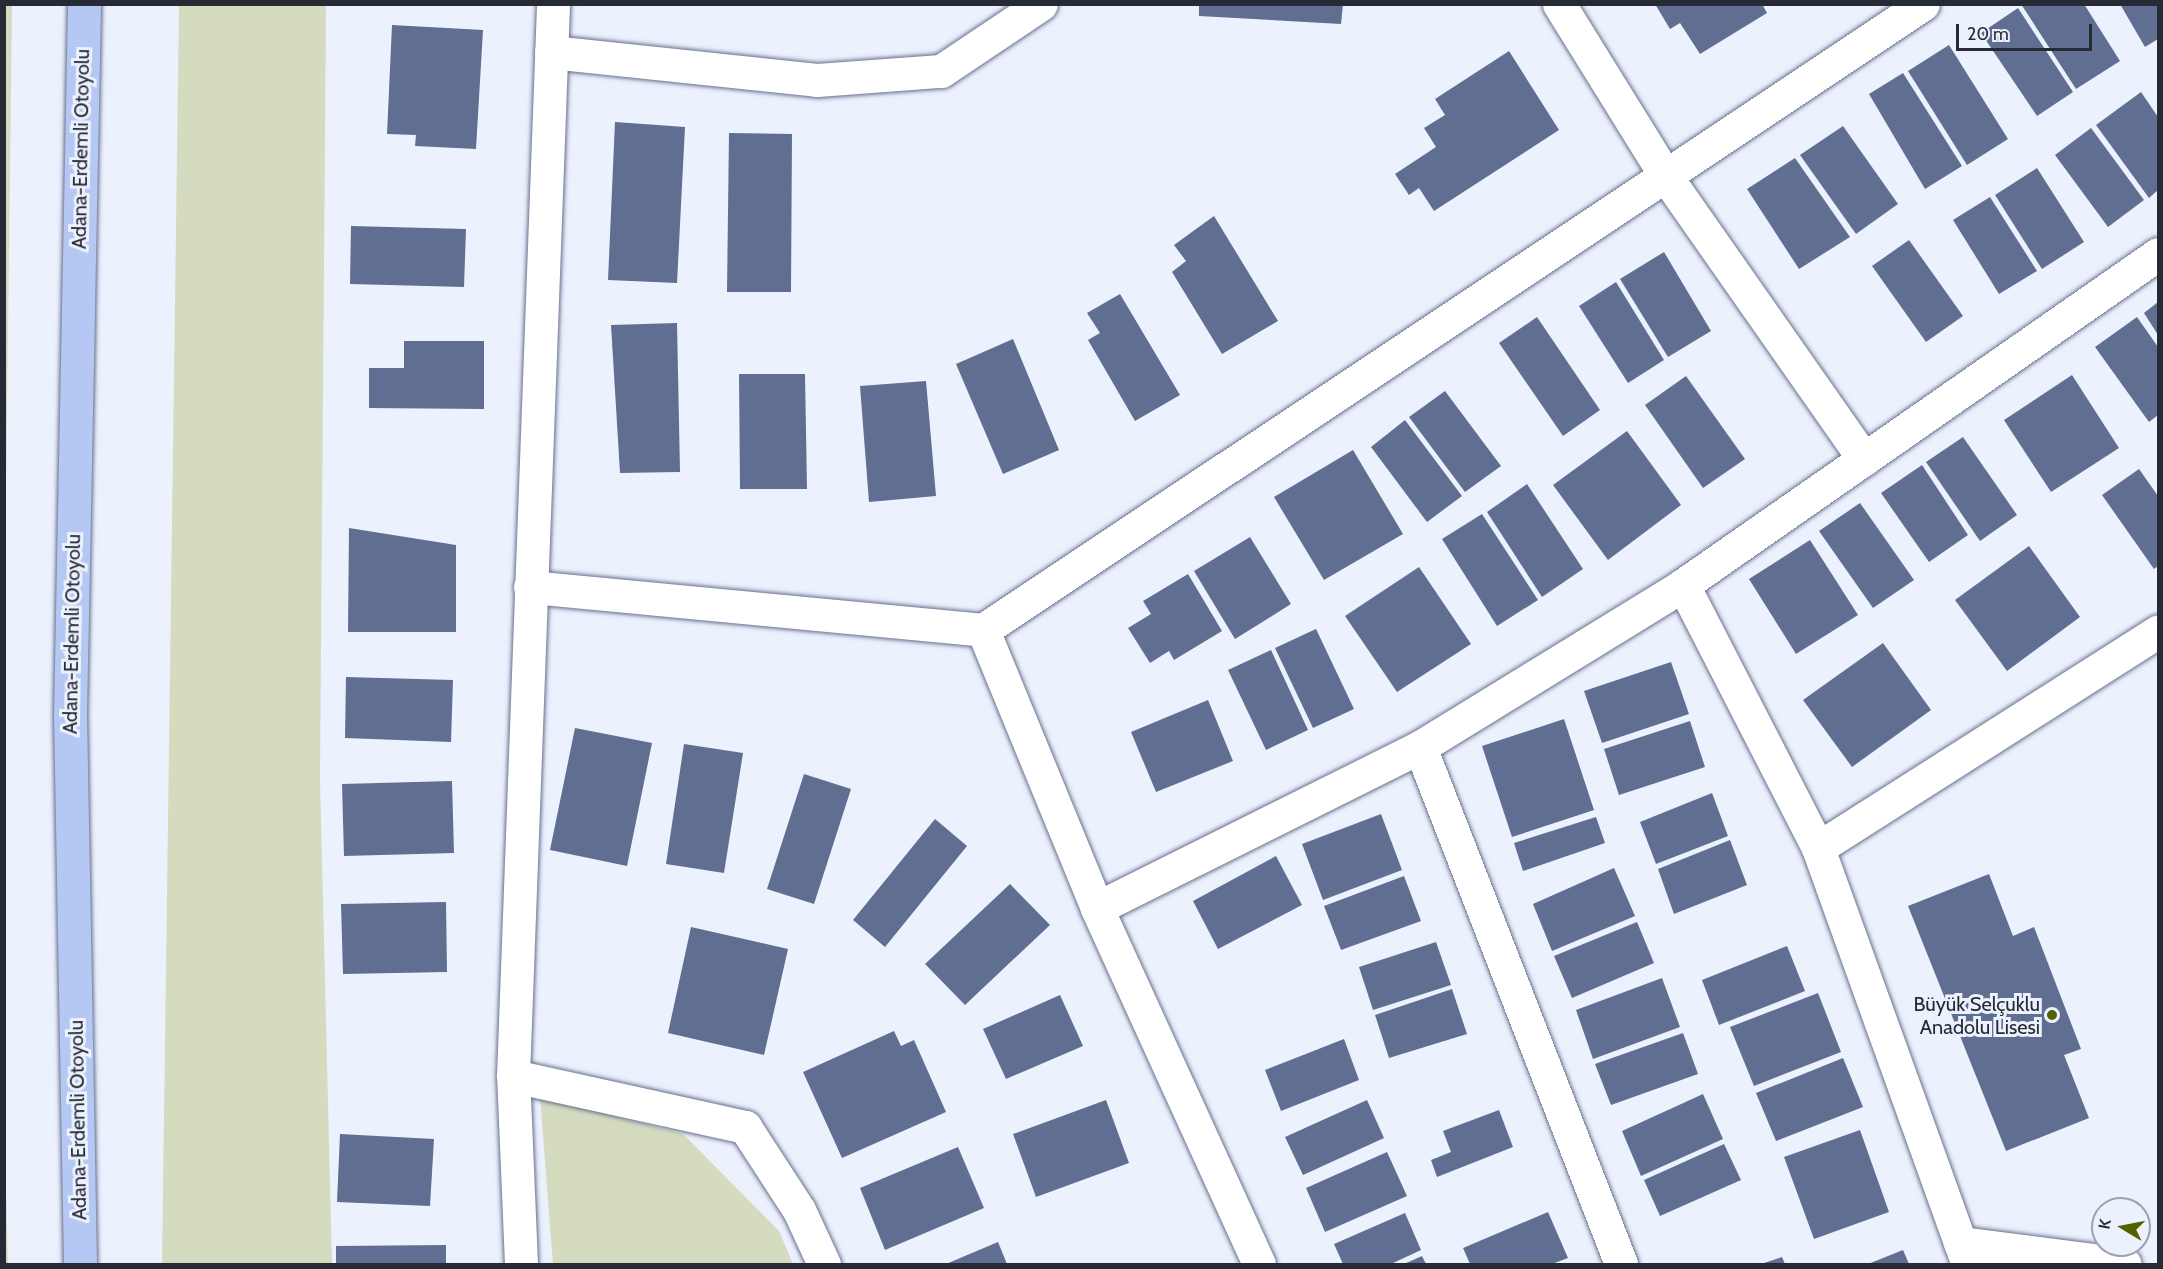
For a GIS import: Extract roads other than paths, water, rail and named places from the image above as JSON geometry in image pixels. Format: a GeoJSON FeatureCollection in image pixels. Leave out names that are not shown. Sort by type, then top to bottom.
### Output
{"type":"FeatureCollection","features":[{"type":"Feature","properties":{"kind":"highway","name":"Adana-Erdemli Otoyolu"},"geometry":{"type":"LineString","coordinates":[[80,1264],[70,715],[84,4]]}},
{"type":"Feature","properties":{"kind":"street"},"geometry":{"type":"LineString","coordinates":[[521,1264],[513,1076],[553,4]]}},
{"type":"Feature","properties":{"kind":"street"},"geometry":{"type":"LineString","coordinates":[[551,52],[817,80],[941,71],[1041,4]]}},
{"type":"Feature","properties":{"kind":"street"},"geometry":{"type":"LineString","coordinates":[[1559,4],[1665,175],[1864,459]]}},
{"type":"Feature","properties":{"kind":"street"},"geometry":{"type":"LineString","coordinates":[[530,587],[983,630],[1923,4]]}},
{"type":"Feature","properties":{"kind":"street"},"geometry":{"type":"LineString","coordinates":[[1097,908],[1420,747],[1683,585],[2158,254]]}},
{"type":"Feature","properties":{"kind":"street"},"geometry":{"type":"LineString","coordinates":[[1683,585],[1818,848],[1964,1254],[2125,1264]]}},
{"type":"Feature","properties":{"kind":"street"},"geometry":{"type":"LineString","coordinates":[[983,630],[1097,908],[1259,1264]]}},
{"type":"Feature","properties":{"kind":"street"},"geometry":{"type":"LineString","coordinates":[[1818,848],[2158,631]]}},
{"type":"Feature","properties":{"kind":"street"},"geometry":{"type":"LineString","coordinates":[[1420,747],[1622,1264]]}},
{"type":"Feature","properties":{"kind":"street"},"geometry":{"type":"LineString","coordinates":[[513,1076],[745,1127],[799,1210],[824,1264]]}},
{"type":"Feature","properties":{"kind":"place","name":"Büyük Selçuklu Anadolu Lisesi"},"geometry":{"type":"Point","coordinates":[2052,1015]}}]}
